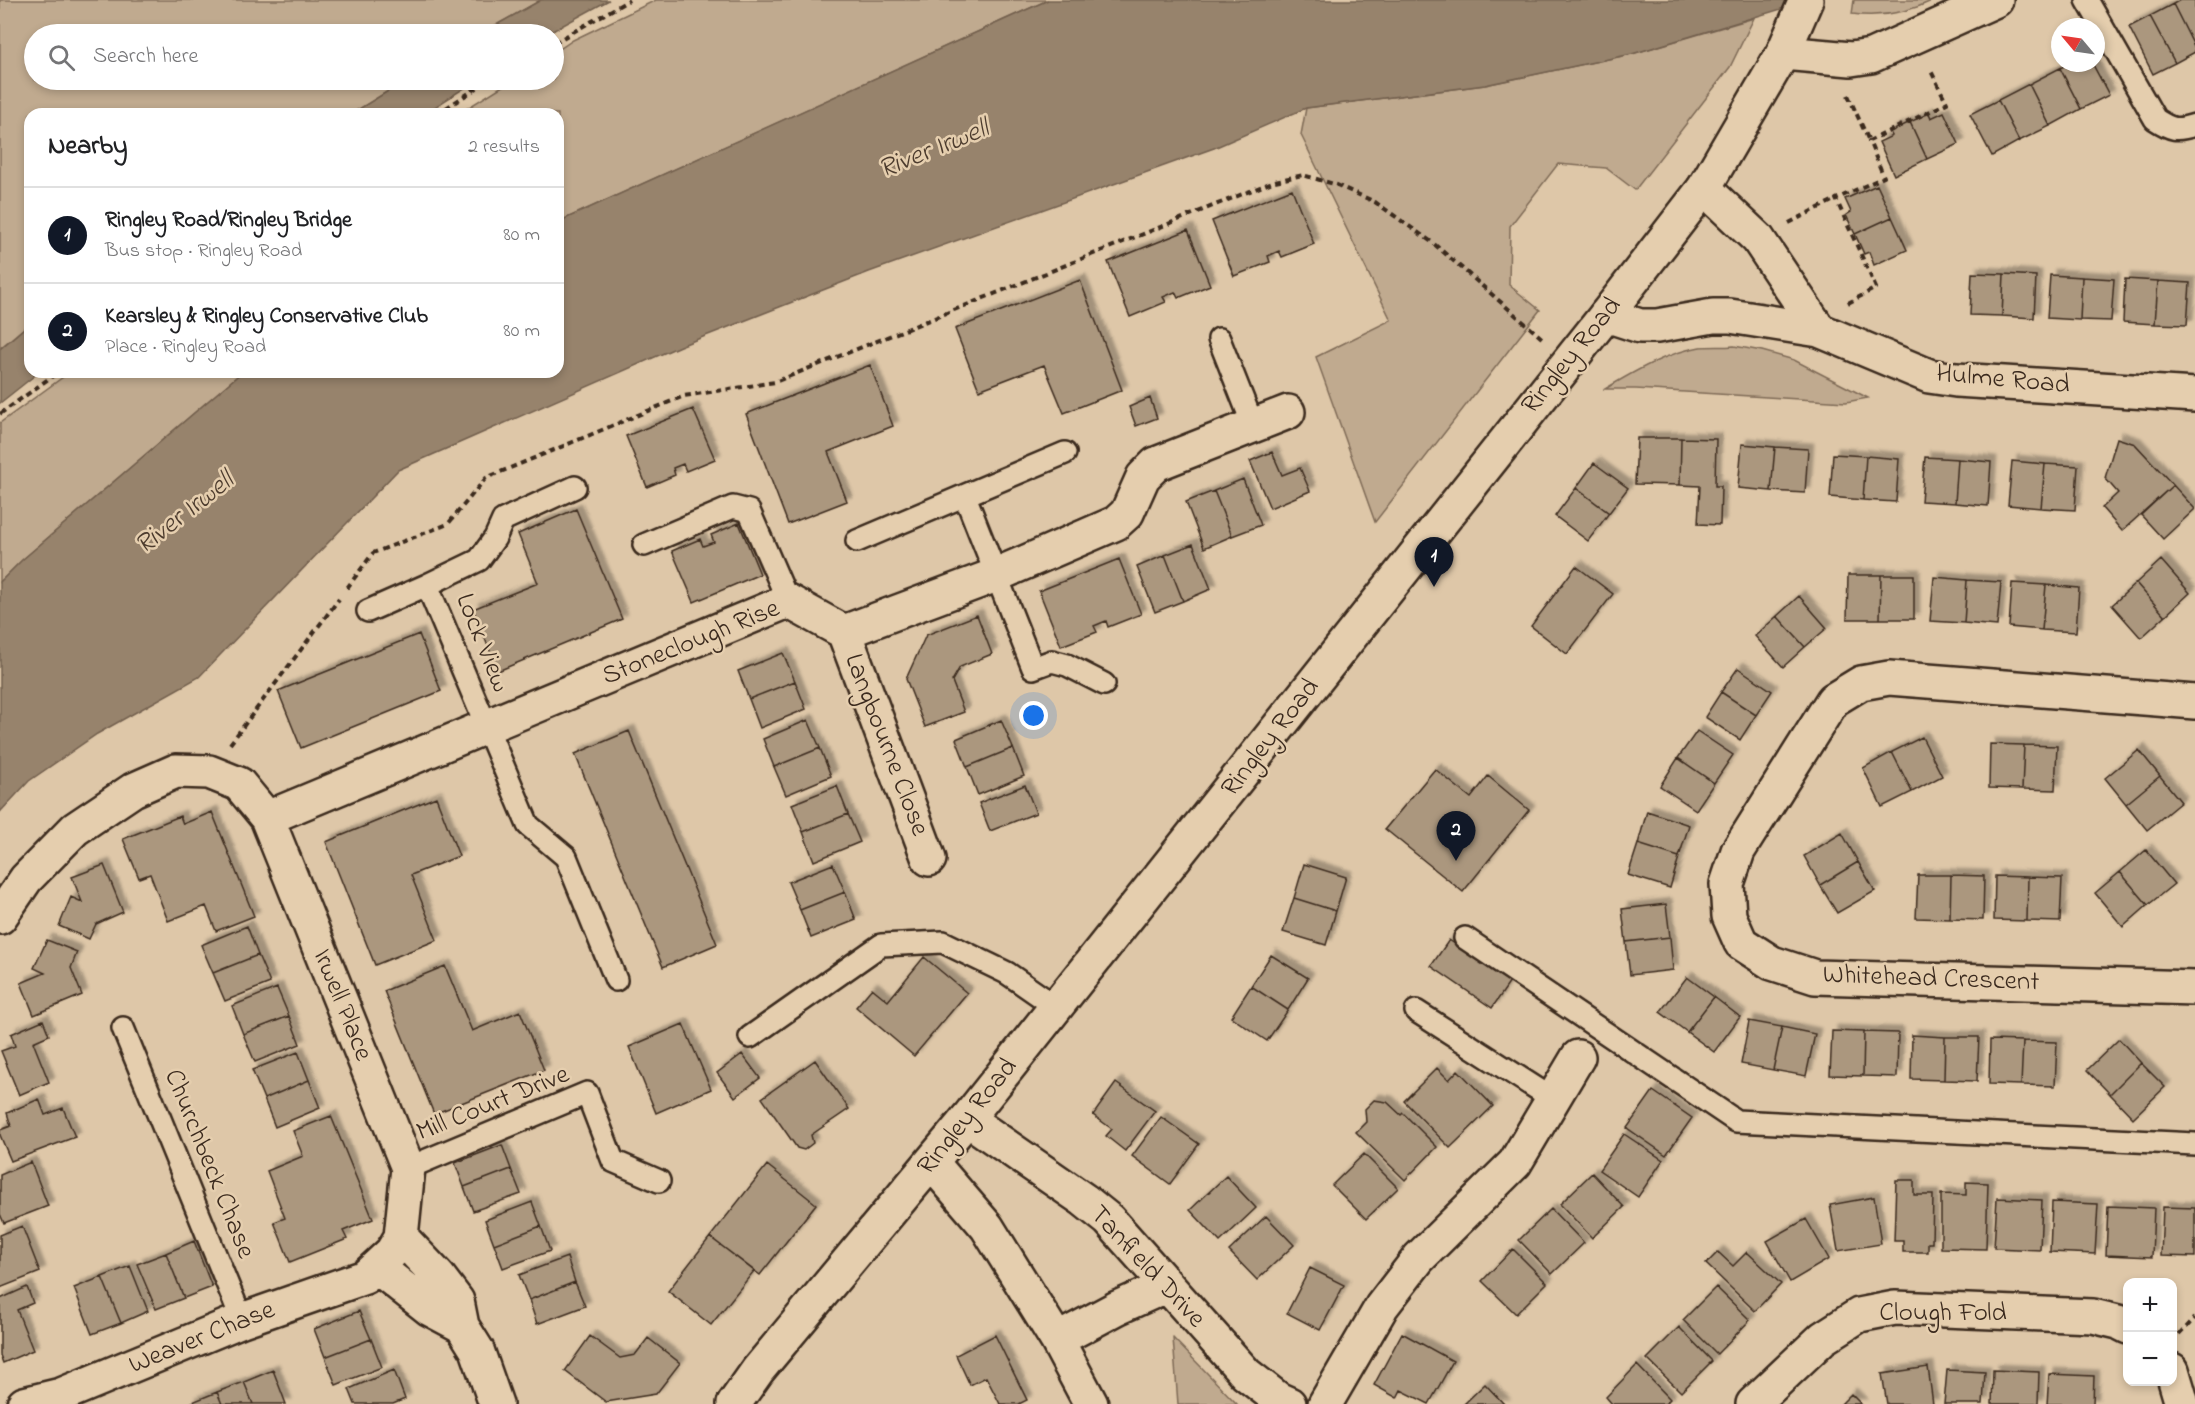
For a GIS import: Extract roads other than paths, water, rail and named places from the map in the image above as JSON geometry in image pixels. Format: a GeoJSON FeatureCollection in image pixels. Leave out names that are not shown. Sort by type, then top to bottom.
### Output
{"type":"FeatureCollection","features":[{"type":"Feature","properties":{"kind":"street","name":"Ringley Road"},"geometry":{"type":"LineString","coordinates":[[735,1404],[758,1370],[932,1163],[1606,315],[1704,188],[1787,44],[1806,0]]}},
{"type":"Feature","properties":{"kind":"street"},"geometry":{"type":"LineString","coordinates":[[1787,44],[1831,58],[1851,59],[1871,56],[1996,0]]}},
{"type":"Feature","properties":{"kind":"street"},"geometry":{"type":"LineString","coordinates":[[1704,188],[1758,239],[1816,325]]}},
{"type":"Feature","properties":{"kind":"street","name":"Hulme Road"},"geometry":{"type":"LineString","coordinates":[[1606,315],[1640,326],[1657,326],[1713,316],[1816,325],[1929,376],[1956,380],[2195,394]]}},
{"type":"Feature","properties":{"kind":"street"},"geometry":{"type":"LineString","coordinates":[[844,632],[996,575],[1116,523],[1127,513],[1143,477],[1156,464],[1288,412]]}},
{"type":"Feature","properties":{"kind":"street","name":"Stoneclough Rise"},"geometry":{"type":"LineString","coordinates":[[267,818],[788,601],[844,632]]}},
{"type":"Feature","properties":{"kind":"street","name":"Langbourne Close"},"geometry":{"type":"LineString","coordinates":[[844,632],[929,859]]}},
{"type":"Feature","properties":{"kind":"street","name":"Whitehead Crescent"},"geometry":{"type":"LineString","coordinates":[[2195,702],[1889,678],[1861,683],[1833,700],[1738,851],[1727,884],[1729,916],[1741,943],[1772,963],[1815,977],[2195,988]]}},
{"type":"Feature","properties":{"kind":"street","name":"Irwell Place"},"geometry":{"type":"LineString","coordinates":[[0,917],[26,879],[75,829],[133,790],[176,771],[208,772],[239,784],[267,818],[408,1168],[401,1238]]}},
{"type":"Feature","properties":{"kind":"street"},"geometry":{"type":"LineString","coordinates":[[1325,1404],[1382,1306],[1419,1258],[1515,1163],[1578,1057]]}},
{"type":"Feature","properties":{"kind":"street","name":"Tanfield Drive"},"geometry":{"type":"LineString","coordinates":[[967,1119],[1084,1200],[1109,1220],[1246,1374],[1278,1399],[1289,1404]]}},
{"type":"Feature","properties":{"kind":"street"},"geometry":{"type":"LineString","coordinates":[[932,1163],[987,1227],[1057,1340],[1091,1404]]}},
{"type":"Feature","properties":{"kind":"street"},"geometry":{"type":"LineString","coordinates":[[462,1326],[430,1309],[377,1267],[392,1252],[401,1238],[438,1276],[457,1301],[462,1326],[477,1350],[498,1402]]}},
{"type":"Feature","properties":{"kind":"street","name":"Weaver Chase"},"geometry":{"type":"LineString","coordinates":[[24,1404],[61,1395],[242,1320],[364,1277],[377,1267]]}},
{"type":"Feature","properties":{"kind":"street"},"geometry":{"type":"LineString","coordinates":[[1057,1340],[1117,1308],[1166,1286]]}},
{"type":"Feature","properties":{"kind":"street","name":"Clough Fold"},"geometry":{"type":"LineString","coordinates":[[1753,1404],[1823,1338],[1859,1315],[1896,1308],[2093,1316],[2123,1325]]}},
{"type":"Feature","properties":{"kind":"street"},"geometry":{"type":"LineString","coordinates":[[2177,1382],[2182,1404]]}},
{"type":"Feature","properties":{"kind":"lane"},"geometry":{"type":"LineString","coordinates":[[2087,0],[2155,119],[2167,127],[2178,130],[2195,125]]}},
{"type":"Feature","properties":{"kind":"lane"},"geometry":{"type":"LineString","coordinates":[[1219,339],[1253,425]]}},
{"type":"Feature","properties":{"kind":"lane"},"geometry":{"type":"LineString","coordinates":[[857,541],[1065,453]]}},
{"type":"Feature","properties":{"kind":"lane","name":"Lock View"},"geometry":{"type":"LineString","coordinates":[[576,487],[503,520],[495,538],[479,560],[427,585],[528,825],[566,857],[616,980]]}},
{"type":"Feature","properties":{"kind":"lane"},"geometry":{"type":"LineString","coordinates":[[965,496],[1033,668],[1052,661],[1067,665],[1104,684]]}},
{"type":"Feature","properties":{"kind":"lane"},"geometry":{"type":"LineString","coordinates":[[644,545],[733,507],[749,511],[788,601]]}},
{"type":"Feature","properties":{"kind":"lane"},"geometry":{"type":"LineString","coordinates":[[368,611],[427,585]]}},
{"type":"Feature","properties":{"kind":"lane"},"geometry":{"type":"LineString","coordinates":[[1465,938],[1736,1121],[2195,1144]]}},
{"type":"Feature","properties":{"kind":"lane"},"geometry":{"type":"LineString","coordinates":[[750,1038],[881,945],[944,942],[1006,973],[1056,1007]]}},
{"type":"Feature","properties":{"kind":"lane"},"geometry":{"type":"LineString","coordinates":[[1416,1011],[1553,1099]]}},
{"type":"Feature","properties":{"kind":"lane","name":"Churchbeck Chase"},"geometry":{"type":"LineString","coordinates":[[123,1028],[242,1320]]}},
{"type":"Feature","properties":{"kind":"lane","name":"Mill Court Drive"},"geometry":{"type":"LineString","coordinates":[[408,1168],[587,1093],[613,1161],[659,1181]]}},
{"type":"Feature","properties":{"kind":"water"},"geometry":{"type":"Polygon","coordinates":[[[541,0],[609,0],[564,25],[498,24],[541,0]]]}},
{"type":"Feature","properties":{"kind":"water","name":"River Irwell"},"geometry":{"type":"Polygon","coordinates":[[[1048,0],[1811,0],[1632,54],[1485,85],[1306,108],[1214,148],[869,272],[680,346],[398,470],[199,677],[97,734],[29,781],[0,812],[0,582],[22,560],[235,378],[564,378],[564,219],[1048,0]]]}},
{"type":"Feature","properties":{"kind":"water"},"geometry":{"type":"Polygon","coordinates":[[[390,90],[461,90],[433,108],[361,108],[390,90]]]}},
{"type":"Feature","properties":{"kind":"water"},"geometry":{"type":"Polygon","coordinates":[[[24,328],[24,378],[31,378],[0,403],[0,349],[24,328]]]}},
{"type":"Feature","properties":{"kind":"place","name":"Ringley Road/Ringley Bridge"},"geometry":{"type":"Point","coordinates":[1434,587]}},
{"type":"Feature","properties":{"kind":"place","name":"Kearsley & Ringley Conservative Club"},"geometry":{"type":"Point","coordinates":[1456,861]}}]}
